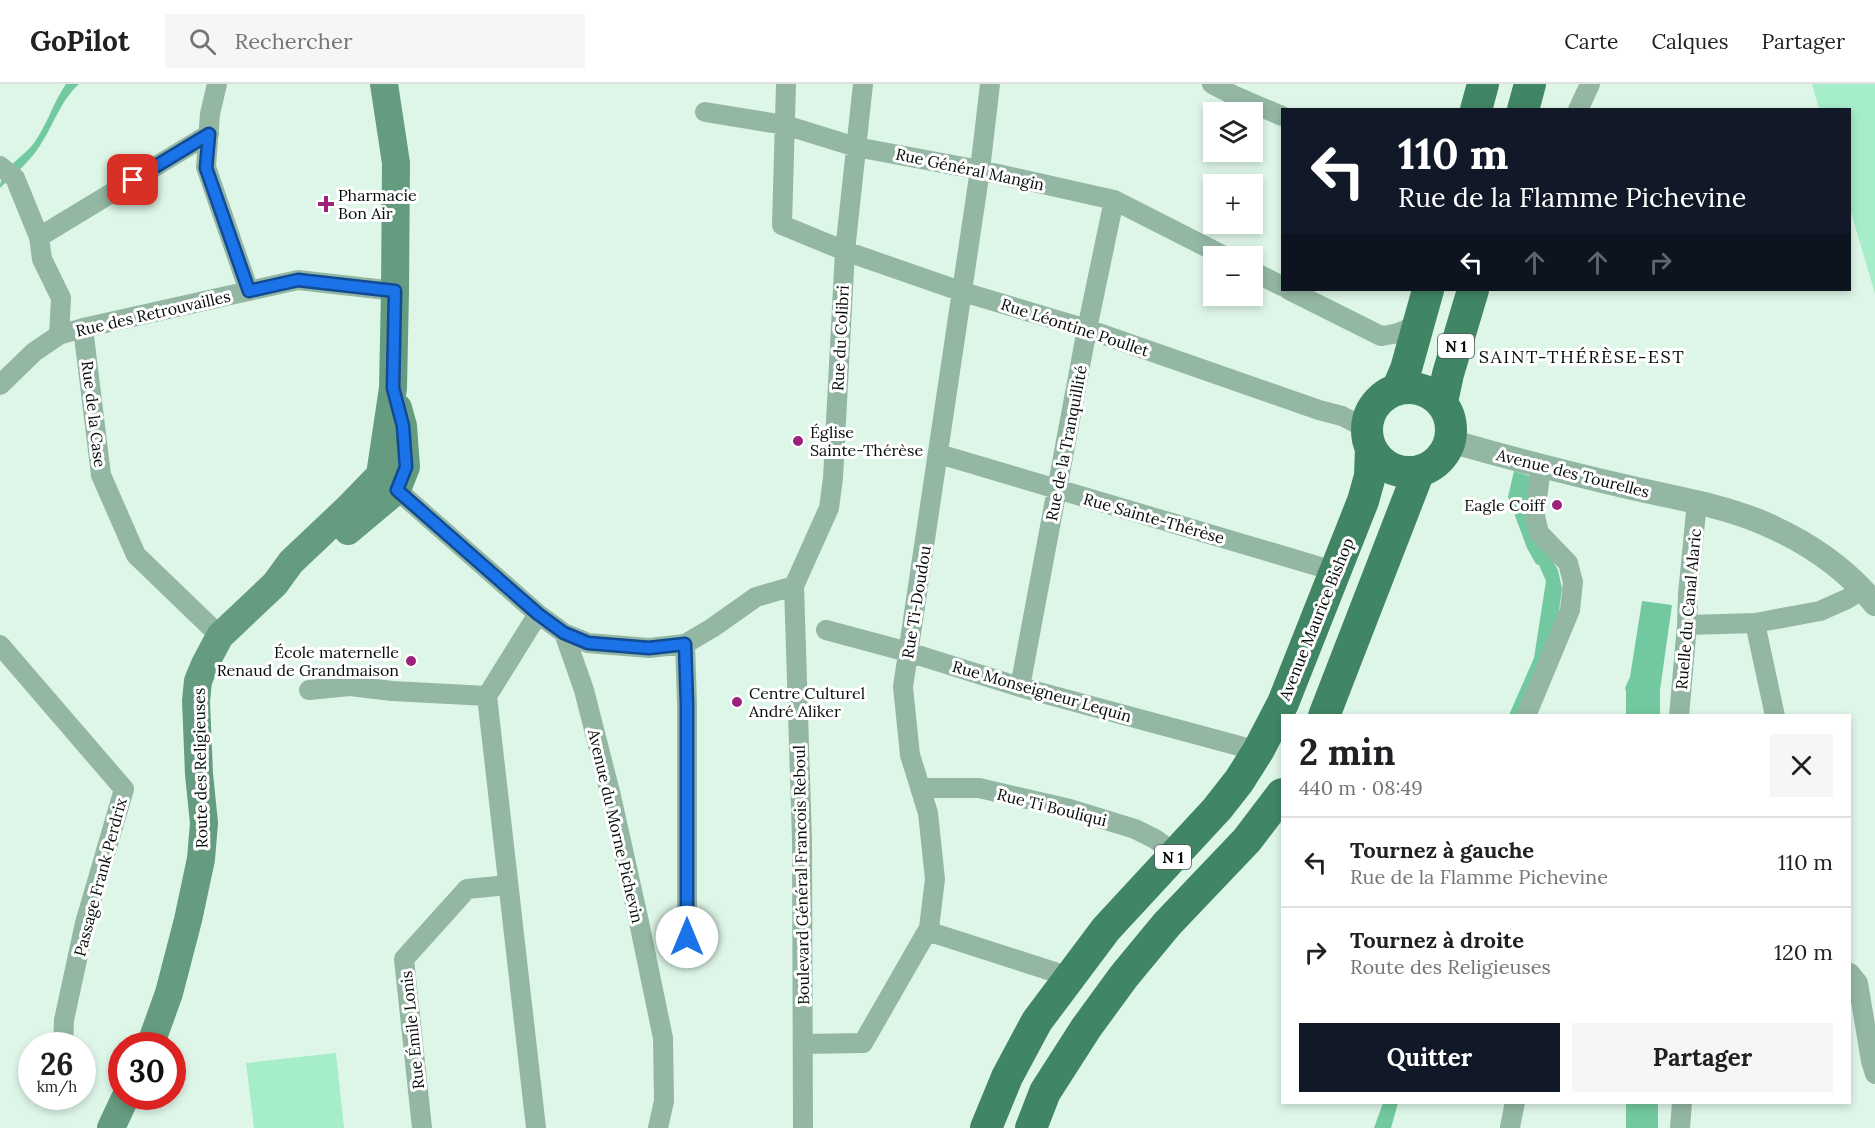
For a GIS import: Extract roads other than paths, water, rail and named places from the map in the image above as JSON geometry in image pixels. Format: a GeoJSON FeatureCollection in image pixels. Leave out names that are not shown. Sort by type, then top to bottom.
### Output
{"type":"FeatureCollection","features":[{"type":"Feature","properties":{"kind":"main road"},"geometry":{"type":"LineString","coordinates":[[384,84],[396,164],[393,388],[403,426],[406,467],[389,482]]}},
{"type":"Feature","properties":{"kind":"main road"},"geometry":{"type":"LineString","coordinates":[[1477,108],[1483,84]]}},
{"type":"Feature","properties":{"kind":"main road"},"geometry":{"type":"LineString","coordinates":[[1524,108],[1530,84]]}},
{"type":"Feature","properties":{"kind":"main road","name":"N 1"},"geometry":{"type":"LineString","coordinates":[[1396,390],[1406,369],[1428,291]]}},
{"type":"Feature","properties":{"kind":"main road","name":"N 1"},"geometry":{"type":"LineString","coordinates":[[1442,402],[1473,291]]}},
{"type":"Feature","properties":{"kind":"main road"},"geometry":{"type":"LineString","coordinates":[[1408,387],[1419,388],[1442,402],[1451,420],[1452,430],[1446,451],[1439,460],[1419,471],[1403,472],[1395,470],[1377,457],[1369,439],[1369,416],[1375,405],[1385,396],[1408,387]]}},
{"type":"Feature","properties":{"kind":"main road","name":"Avenue Maurice Bishop"},"geometry":{"type":"LineString","coordinates":[[986,1128],[1007,1077],[1037,1021],[1106,929],[1225,800],[1258,751],[1283,703],[1363,501],[1370,476],[1369,439]]}},
{"type":"Feature","properties":{"kind":"main road"},"geometry":{"type":"LineString","coordinates":[[1325,714],[1419,471]]}},
{"type":"Feature","properties":{"kind":"main road","name":"Route des Religieuses"},"geometry":{"type":"LineString","coordinates":[[155,1032],[169,993],[201,859],[204,823],[195,701],[198,681],[211,650],[220,636],[275,584],[299,571],[389,482]]}},
{"type":"Feature","properties":{"kind":"main road","name":"N 1"},"geometry":{"type":"LineString","coordinates":[[1031,1128],[1045,1092],[1086,1028],[1118,985],[1167,924],[1247,840],[1281,795]]}},
{"type":"Feature","properties":{"kind":"main road"},"geometry":{"type":"LineString","coordinates":[[111,1128],[119,1110]]}},
{"type":"Feature","properties":{"kind":"street"},"geometry":{"type":"LineString","coordinates":[[217,84],[210,114],[206,168],[249,291]]}},
{"type":"Feature","properties":{"kind":"street"},"geometry":{"type":"LineString","coordinates":[[785,125],[786,84]]}},
{"type":"Feature","properties":{"kind":"street","name":"Rue du Colibri"},"geometry":{"type":"LineString","coordinates":[[794,586],[829,508],[833,478],[845,251],[863,84]]}},
{"type":"Feature","properties":{"kind":"street","name":"Rue Ti-Doudou"},"geometry":{"type":"LineString","coordinates":[[803,1044],[863,1043],[927,931],[935,879],[928,813],[910,755],[903,687],[939,454],[955,332],[963,292],[990,84]]}},
{"type":"Feature","properties":{"kind":"street"},"geometry":{"type":"LineString","coordinates":[[1212,84],[1281,116]]}},
{"type":"Feature","properties":{"kind":"street"},"geometry":{"type":"LineString","coordinates":[[1579,108],[1590,84]]}},
{"type":"Feature","properties":{"kind":"street","name":"Rue Général Mangin"},"geometry":{"type":"LineString","coordinates":[[705,112],[785,125],[856,147],[980,170],[1114,200],[1204,246]]}},
{"type":"Feature","properties":{"kind":"street","name":"Rue Léontine Poullet"},"geometry":{"type":"LineString","coordinates":[[785,125],[782,225],[845,251],[963,292],[1087,329],[1342,416],[1369,439]]}},
{"type":"Feature","properties":{"kind":"street"},"geometry":{"type":"LineString","coordinates":[[39,237],[209,134]]}},
{"type":"Feature","properties":{"kind":"street"},"geometry":{"type":"LineString","coordinates":[[0,166],[15,178],[39,237],[42,260],[61,298],[59,335]]}},
{"type":"Feature","properties":{"kind":"street","name":"Rue de la Tranquillité"},"geometry":{"type":"LineString","coordinates":[[1020,687],[1087,329],[1114,200]]}},
{"type":"Feature","properties":{"kind":"street"},"geometry":{"type":"LineString","coordinates":[[1263,276],[1281,286]]}},
{"type":"Feature","properties":{"kind":"street","name":"Rue des Retrouvailles"},"geometry":{"type":"LineString","coordinates":[[0,386],[34,352],[59,335],[83,328],[298,280],[395,291]]}},
{"type":"Feature","properties":{"kind":"street"},"geometry":{"type":"LineString","coordinates":[[1291,291],[1381,336],[1407,330],[1420,320]]}},
{"type":"Feature","properties":{"kind":"street","name":"Rue de la Case"},"geometry":{"type":"LineString","coordinates":[[83,328],[101,475],[136,555],[220,636]]}},
{"type":"Feature","properties":{"kind":"street","name":"Avenue des Tourelles"},"geometry":{"type":"LineString","coordinates":[[1450,441],[1541,466],[1697,502],[1756,520],[1813,548],[1869,596]]}},
{"type":"Feature","properties":{"kind":"street","name":"Rue Sainte-Thérèse"},"geometry":{"type":"LineString","coordinates":[[939,454],[1334,571]]}},
{"type":"Feature","properties":{"kind":"street"},"geometry":{"type":"LineString","coordinates":[[1527,714],[1570,610],[1573,582],[1568,563],[1539,533],[1535,516],[1541,466]]}},
{"type":"Feature","properties":{"kind":"street"},"geometry":{"type":"LineString","coordinates":[[389,482],[538,614],[564,633],[588,643],[649,648],[685,644],[756,597],[794,586]]}},
{"type":"Feature","properties":{"kind":"street","name":"Ruelle du Canal Alaric"},"geometry":{"type":"LineString","coordinates":[[1679,714],[1697,502]]}},
{"type":"Feature","properties":{"kind":"street","name":"Boulevard Général Francois Reboul"},"geometry":{"type":"LineString","coordinates":[[794,586],[802,840],[803,1128]]}},
{"type":"Feature","properties":{"kind":"street"},"geometry":{"type":"LineString","coordinates":[[1687,625],[1755,623],[1820,611],[1847,599],[1869,596]]}},
{"type":"Feature","properties":{"kind":"street"},"geometry":{"type":"LineString","coordinates":[[536,1128],[487,696],[538,614]]}},
{"type":"Feature","properties":{"kind":"street"},"geometry":{"type":"LineString","coordinates":[[1755,623],[1774,714]]}},
{"type":"Feature","properties":{"kind":"street","name":"Rue Monseigneur Lequin"},"geometry":{"type":"LineString","coordinates":[[826,630],[908,652],[1020,687],[1258,751]]}},
{"type":"Feature","properties":{"kind":"street","name":"Avenue du Morne Pichevin"},"geometry":{"type":"LineString","coordinates":[[564,633],[584,690],[611,796],[663,1038],[664,1101],[658,1128]]}},
{"type":"Feature","properties":{"kind":"street"},"geometry":{"type":"LineString","coordinates":[[685,644],[687,937]]}},
{"type":"Feature","properties":{"kind":"street","name":"Passage Frank Perdrix"},"geometry":{"type":"LineString","coordinates":[[0,645],[124,789],[86,922],[64,1020],[64,1032]]}},
{"type":"Feature","properties":{"kind":"street"},"geometry":{"type":"LineString","coordinates":[[309,690],[350,686],[392,691],[487,696]]}},
{"type":"Feature","properties":{"kind":"street","name":"Rue Ti Bouliqui"},"geometry":{"type":"LineString","coordinates":[[920,788],[979,788],[1070,809],[1135,829],[1155,839],[1176,854]]}},
{"type":"Feature","properties":{"kind":"street","name":"Rue Émile Lonis"},"geometry":{"type":"LineString","coordinates":[[422,1128],[404,959],[467,889],[508,885]]}},
{"type":"Feature","properties":{"kind":"street"},"geometry":{"type":"LineString","coordinates":[[927,931],[1070,977]]}},
{"type":"Feature","properties":{"kind":"street"},"geometry":{"type":"LineString","coordinates":[[1851,974],[1858,983],[1875,1074]]}},
{"type":"Feature","properties":{"kind":"street"},"geometry":{"type":"LineString","coordinates":[[1510,1127],[1515,1104]]}},
{"type":"Feature","properties":{"kind":"street"},"geometry":{"type":"LineString","coordinates":[[1680,1128],[1682,1104]]}},
{"type":"Feature","properties":{"kind":"place","name":"Pharmacie Bon Air"},"geometry":{"type":"Point","coordinates":[326,204]}},
{"type":"Feature","properties":{"kind":"place","name":"Église Sainte-Thérèse"},"geometry":{"type":"Point","coordinates":[798,441]}},
{"type":"Feature","properties":{"kind":"place","name":"Eagle Coiff"},"geometry":{"type":"Point","coordinates":[1557,505]}},
{"type":"Feature","properties":{"kind":"place","name":"École maternelle Renaud de Grandmaison"},"geometry":{"type":"Point","coordinates":[411,661]}},
{"type":"Feature","properties":{"kind":"place","name":"Centre Culturel André Aliker"},"geometry":{"type":"Point","coordinates":[737,702]}},
{"type":"Feature","properties":{"kind":"district","name":"SAINT-THÉRÈSE-EST"},"geometry":{"type":"Point","coordinates":[1582,356]}}]}
